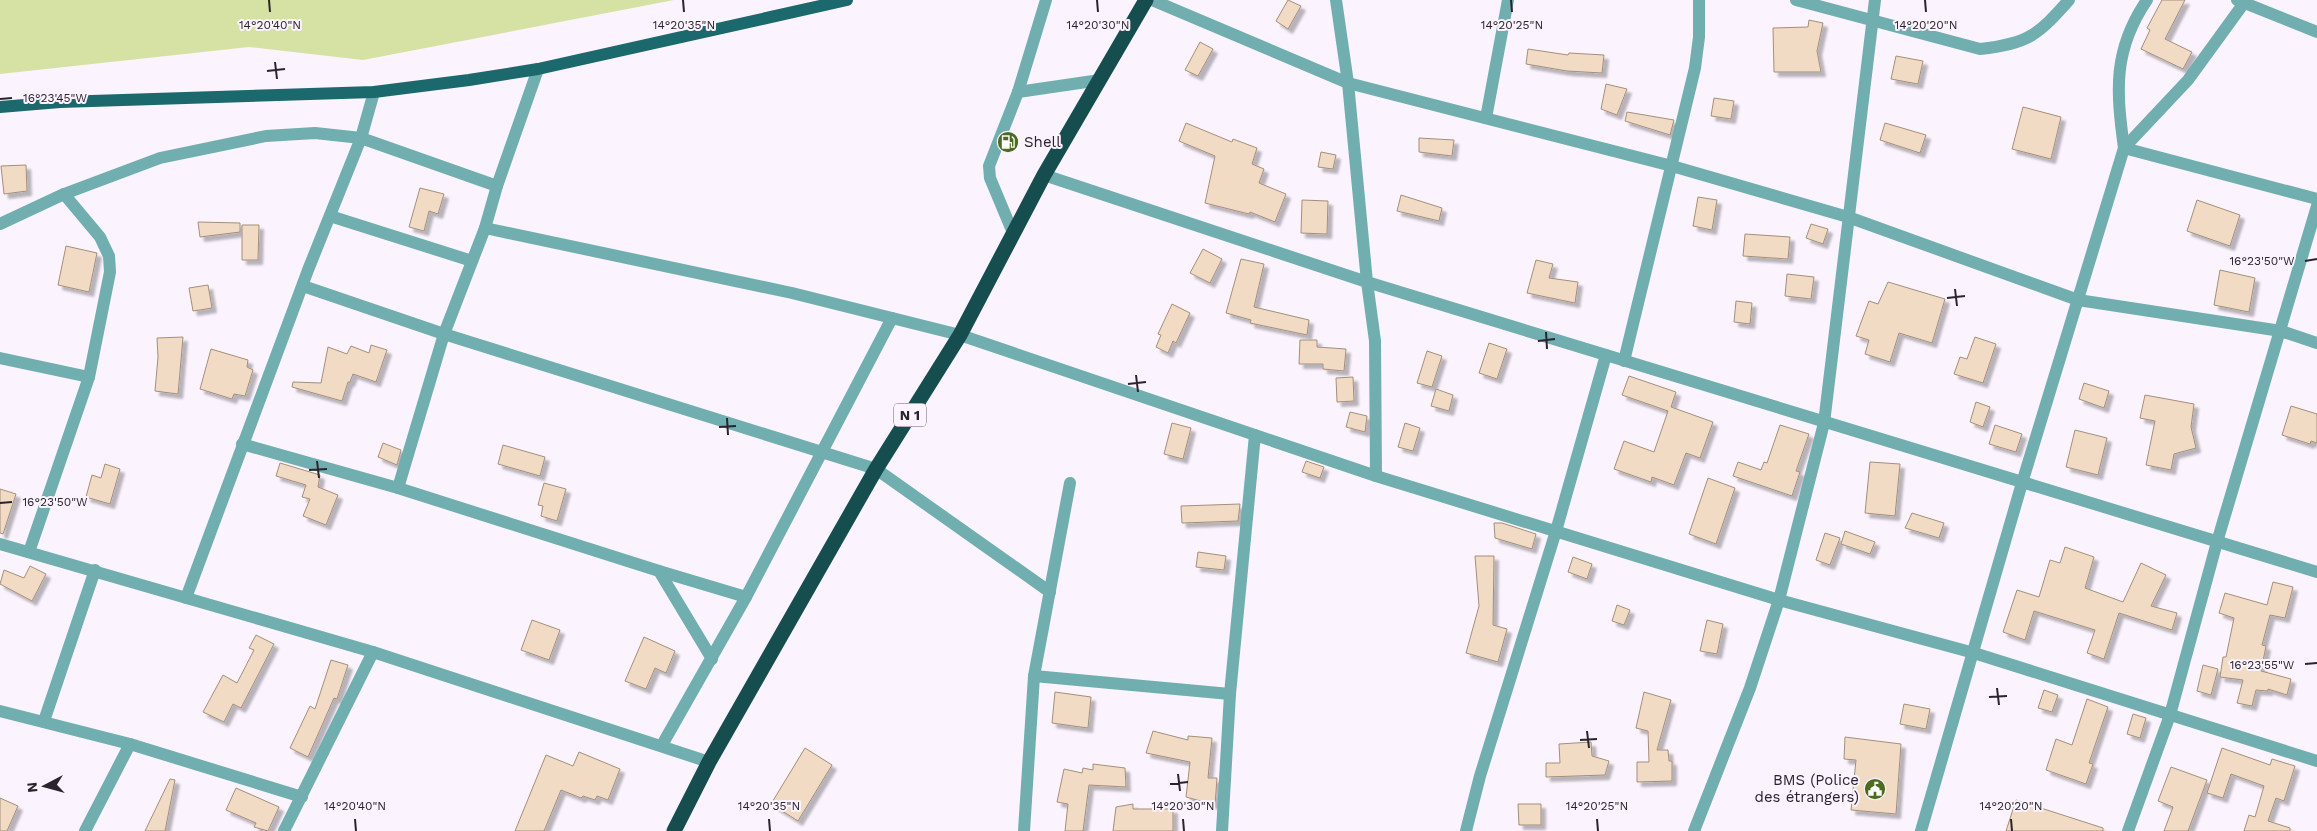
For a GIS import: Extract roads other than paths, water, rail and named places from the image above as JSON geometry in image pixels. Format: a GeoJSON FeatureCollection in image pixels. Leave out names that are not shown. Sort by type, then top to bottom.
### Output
{"type":"FeatureCollection","features":[{"type":"Feature","properties":{"kind":"highway","name":"N 1"},"geometry":{"type":"LineString","coordinates":[[674,831],[709,762],[876,469],[960,335],[1044,175],[1146,0]]}},
{"type":"Feature","properties":{"kind":"main road"},"geometry":{"type":"LineString","coordinates":[[0,107],[60,102],[374,92],[469,80],[538,68],[847,0]]}},
{"type":"Feature","properties":{"kind":"street"},"geometry":{"type":"LineString","coordinates":[[1014,233],[990,178],[989,166],[1018,92],[1046,0]]}},
{"type":"Feature","properties":{"kind":"street"},"geometry":{"type":"LineString","coordinates":[[1152,0],[1348,83],[1672,166],[1848,216],[2078,300],[2281,330],[2317,343]]}},
{"type":"Feature","properties":{"kind":"street"},"geometry":{"type":"LineString","coordinates":[[1336,0],[1348,83],[1367,282],[1375,341],[1376,476]]}},
{"type":"Feature","properties":{"kind":"street"},"geometry":{"type":"LineString","coordinates":[[1486,118],[1508,0]]}},
{"type":"Feature","properties":{"kind":"street"},"geometry":{"type":"LineString","coordinates":[[1624,361],[1695,68],[1699,37],[1698,0]]}},
{"type":"Feature","properties":{"kind":"street"},"geometry":{"type":"LineString","coordinates":[[1796,0],[1980,49],[2007,46],[2029,38],[2043,29],[2068,0]]}},
{"type":"Feature","properties":{"kind":"street"},"geometry":{"type":"LineString","coordinates":[[1694,831],[1750,688],[1779,600],[1824,423],[1875,0]]}},
{"type":"Feature","properties":{"kind":"street"},"geometry":{"type":"LineString","coordinates":[[1920,831],[1974,653],[2022,483],[2124,148],[2118,104],[2124,44],[2147,0]]}},
{"type":"Feature","properties":{"kind":"street"},"geometry":{"type":"LineString","coordinates":[[2124,148],[2188,80],[2240,1],[2317,32]]}},
{"type":"Feature","properties":{"kind":"street"},"geometry":{"type":"LineString","coordinates":[[398,488],[444,334],[485,228],[497,186],[538,68]]}},
{"type":"Feature","properties":{"kind":"street"},"geometry":{"type":"LineString","coordinates":[[1018,92],[1100,80]]}},
{"type":"Feature","properties":{"kind":"street"},"geometry":{"type":"LineString","coordinates":[[186,598],[242,444],[361,138],[374,92]]}},
{"type":"Feature","properties":{"kind":"street"},"geometry":{"type":"LineString","coordinates":[[0,224],[64,194],[160,158],[266,136],[315,134],[361,138],[497,186]]}},
{"type":"Feature","properties":{"kind":"street"},"geometry":{"type":"LineString","coordinates":[[2124,148],[2317,199]]}},
{"type":"Feature","properties":{"kind":"street"},"geometry":{"type":"LineString","coordinates":[[1044,175],[1367,282],[2317,572]]}},
{"type":"Feature","properties":{"kind":"street"},"geometry":{"type":"LineString","coordinates":[[29,552],[89,377],[110,272],[109,256],[100,238],[64,194]]}},
{"type":"Feature","properties":{"kind":"street"},"geometry":{"type":"LineString","coordinates":[[2128,831],[2170,715],[2217,542],[2317,206]]}},
{"type":"Feature","properties":{"kind":"street"},"geometry":{"type":"LineString","coordinates":[[330,216],[472,261]]}},
{"type":"Feature","properties":{"kind":"street"},"geometry":{"type":"LineString","coordinates":[[485,228],[792,294],[960,335],[1376,476],[1779,600],[1974,653],[2317,760]]}},
{"type":"Feature","properties":{"kind":"street"},"geometry":{"type":"LineString","coordinates":[[303,286],[444,334],[876,469],[1050,592]]}},
{"type":"Feature","properties":{"kind":"street"},"geometry":{"type":"LineString","coordinates":[[662,745],[746,597],[823,454],[892,318]]}},
{"type":"Feature","properties":{"kind":"street"},"geometry":{"type":"LineString","coordinates":[[1466,831],[1480,776],[1556,531],[1606,355]]}},
{"type":"Feature","properties":{"kind":"street"},"geometry":{"type":"LineString","coordinates":[[0,358],[89,377]]}},
{"type":"Feature","properties":{"kind":"street"},"geometry":{"type":"LineString","coordinates":[[1222,831],[1230,694],[1255,436]]}},
{"type":"Feature","properties":{"kind":"street"},"geometry":{"type":"LineString","coordinates":[[242,444],[398,488],[746,597]]}},
{"type":"Feature","properties":{"kind":"street"},"geometry":{"type":"LineString","coordinates":[[1024,831],[1034,676],[1070,483]]}},
{"type":"Feature","properties":{"kind":"street"},"geometry":{"type":"LineString","coordinates":[[0,544],[373,652],[662,745],[709,762]]}},
{"type":"Feature","properties":{"kind":"street"},"geometry":{"type":"LineString","coordinates":[[44,721],[95,570]]}},
{"type":"Feature","properties":{"kind":"street"},"geometry":{"type":"LineString","coordinates":[[659,571],[712,659]]}},
{"type":"Feature","properties":{"kind":"street"},"geometry":{"type":"LineString","coordinates":[[284,831],[373,652]]}},
{"type":"Feature","properties":{"kind":"street"},"geometry":{"type":"LineString","coordinates":[[1034,676],[1230,694]]}},
{"type":"Feature","properties":{"kind":"street"},"geometry":{"type":"LineString","coordinates":[[0,711],[130,744],[302,797]]}},
{"type":"Feature","properties":{"kind":"street"},"geometry":{"type":"LineString","coordinates":[[85,831],[130,744]]}},
{"type":"Feature","properties":{"kind":"place","name":"Shell"},"geometry":{"type":"Point","coordinates":[1008,142]}},
{"type":"Feature","properties":{"kind":"place","name":"BMS (Police des étrangers)"},"geometry":{"type":"Point","coordinates":[1875,789]}}]}
